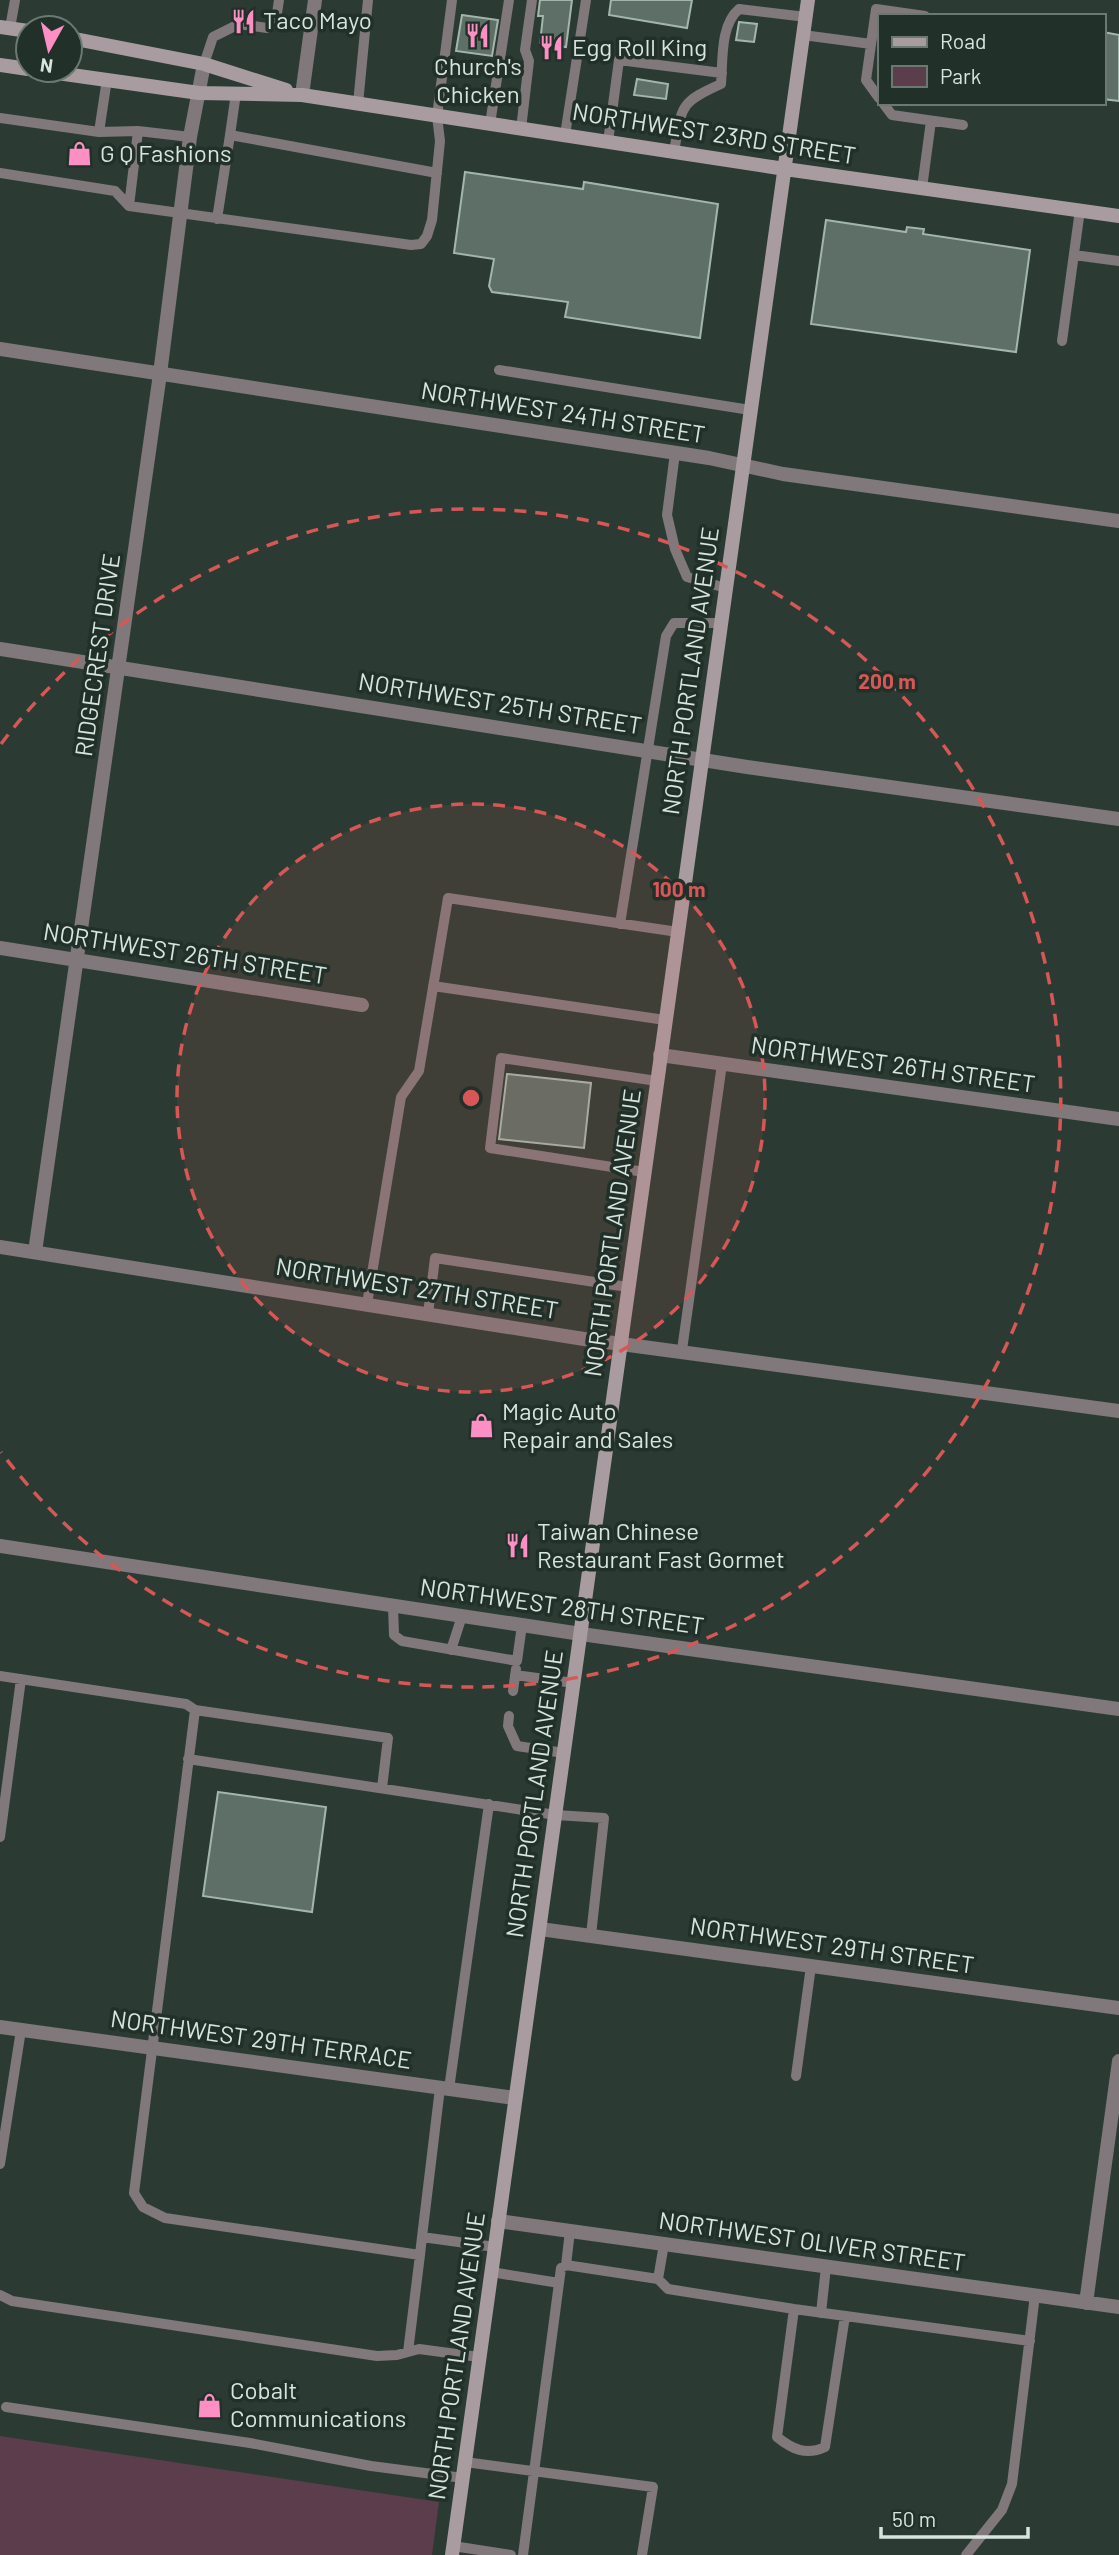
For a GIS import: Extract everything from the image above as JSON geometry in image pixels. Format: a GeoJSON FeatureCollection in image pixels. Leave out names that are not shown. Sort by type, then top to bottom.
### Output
{"type":"FeatureCollection","features":[{"type":"Feature","properties":{"kind":"main road","name":"NORTH PORTLAND AVENUE"},"geometry":{"type":"LineString","coordinates":[[453,2551],[808,0]]}},
{"type":"Feature","properties":{"kind":"main road","name":"NORTHWEST 23RD STREET"},"geometry":{"type":"LineString","coordinates":[[84,41],[204,64],[302,96]]}},
{"type":"Feature","properties":{"kind":"main road","name":"NORTHWEST 23RD STREET"},"geometry":{"type":"LineString","coordinates":[[84,76],[199,93],[302,96],[1119,216]]}},
{"type":"Feature","properties":{"kind":"street"},"geometry":{"type":"LineString","coordinates":[[302,96],[315,0]]}},
{"type":"Feature","properties":{"kind":"street","name":"RIDGECREST DRIVE"},"geometry":{"type":"LineString","coordinates":[[35,1252],[160,374],[190,137],[204,64]]}},
{"type":"Feature","properties":{"kind":"street","name":"NORTHWEST 24TH STREET"},"geometry":{"type":"LineString","coordinates":[[0,349],[674,453],[783,474],[1119,521]]}},
{"type":"Feature","properties":{"kind":"street","name":"NORTHWEST 25TH STREET"},"geometry":{"type":"LineString","coordinates":[[0,649],[702,759],[1119,819]]}},
{"type":"Feature","properties":{"kind":"street","name":"NORTHWEST 26TH STREET"},"geometry":{"type":"LineString","coordinates":[[0,948],[362,1005]]}},
{"type":"Feature","properties":{"kind":"street","name":"NORTHWEST 26TH STREET"},"geometry":{"type":"LineString","coordinates":[[660,1055],[1119,1119]]}},
{"type":"Feature","properties":{"kind":"street","name":"NORTHWEST 27TH STREET"},"geometry":{"type":"LineString","coordinates":[[0,1247],[621,1343],[1119,1411]]}},
{"type":"Feature","properties":{"kind":"street","name":"NORTHWEST 28TH STREET"},"geometry":{"type":"LineString","coordinates":[[0,1546],[580,1634],[1119,1709]]}},
{"type":"Feature","properties":{"kind":"street","name":"NORTHWEST 29TH STREET"},"geometry":{"type":"LineString","coordinates":[[540,1929],[1119,2008]]}},
{"type":"Feature","properties":{"kind":"street","name":"NORTHWEST 29TH TERRACE"},"geometry":{"type":"LineString","coordinates":[[0,2027],[515,2098]]}},
{"type":"Feature","properties":{"kind":"street"},"geometry":{"type":"LineString","coordinates":[[1086,2303],[1119,2061]]}},
{"type":"Feature","properties":{"kind":"street","name":"NORTHWEST OLIVER STREET"},"geometry":{"type":"LineString","coordinates":[[498,2221],[1119,2307]]}},
{"type":"Feature","properties":{"kind":"lane"},"geometry":{"type":"LineString","coordinates":[[5,28],[15,0]]}},
{"type":"Feature","properties":{"kind":"lane"},"geometry":{"type":"LineString","coordinates":[[204,64],[213,37],[239,24],[267,28],[276,20],[279,0]]}},
{"type":"Feature","properties":{"kind":"lane"},"geometry":{"type":"LineString","coordinates":[[358,104],[368,0]]}},
{"type":"Feature","properties":{"kind":"lane"},"geometry":{"type":"LineString","coordinates":[[0,173],[116,191],[129,206],[411,245],[421,244],[427,236],[432,220],[440,141],[437,116],[452,0]]}},
{"type":"Feature","properties":{"kind":"lane"},"geometry":{"type":"LineString","coordinates":[[490,124],[509,0]]}},
{"type":"Feature","properties":{"kind":"lane"},"geometry":{"type":"LineString","coordinates":[[521,129],[529,61],[525,50],[532,0]]}},
{"type":"Feature","properties":{"kind":"lane"},"geometry":{"type":"LineString","coordinates":[[525,50],[531,42],[537,0]]}},
{"type":"Feature","properties":{"kind":"lane"},"geometry":{"type":"LineString","coordinates":[[565,135],[586,0]]}},
{"type":"Feature","properties":{"kind":"lane"},"geometry":{"type":"LineString","coordinates":[[674,152],[685,105],[695,96],[721,84],[726,27],[731,15],[739,9],[806,17]]}},
{"type":"Feature","properties":{"kind":"lane"},"geometry":{"type":"LineString","coordinates":[[878,97],[866,80],[876,9],[911,14]]}},
{"type":"Feature","properties":{"kind":"lane"},"geometry":{"type":"LineString","coordinates":[[276,20],[312,24]]}},
{"type":"Feature","properties":{"kind":"lane"},"geometry":{"type":"LineString","coordinates":[[803,35],[871,44]]}},
{"type":"Feature","properties":{"kind":"lane"},"geometry":{"type":"LineString","coordinates":[[608,142],[619,60],[722,73]]}},
{"type":"Feature","properties":{"kind":"lane"},"geometry":{"type":"LineString","coordinates":[[99,132],[107,79]]}},
{"type":"Feature","properties":{"kind":"lane"},"geometry":{"type":"LineString","coordinates":[[217,219],[236,93]]}},
{"type":"Feature","properties":{"kind":"lane"},"geometry":{"type":"LineString","coordinates":[[884,105],[892,115],[963,125]]}},
{"type":"Feature","properties":{"kind":"lane"},"geometry":{"type":"LineString","coordinates":[[0,118],[99,132],[138,131],[190,137]]}},
{"type":"Feature","properties":{"kind":"lane"},"geometry":{"type":"LineString","coordinates":[[922,188],[931,121]]}},
{"type":"Feature","properties":{"kind":"lane"},"geometry":{"type":"LineString","coordinates":[[129,206],[138,131]]}},
{"type":"Feature","properties":{"kind":"lane"},"geometry":{"type":"LineString","coordinates":[[230,135],[437,173]]}},
{"type":"Feature","properties":{"kind":"lane"},"geometry":{"type":"LineString","coordinates":[[1062,341],[1080,210]]}},
{"type":"Feature","properties":{"kind":"lane"},"geometry":{"type":"LineString","coordinates":[[1074,255],[1119,261]]}},
{"type":"Feature","properties":{"kind":"lane"},"geometry":{"type":"LineString","coordinates":[[499,370],[750,410]]}},
{"type":"Feature","properties":{"kind":"lane"},"geometry":{"type":"LineString","coordinates":[[674,453],[667,515],[674,549],[687,578],[726,588]]}},
{"type":"Feature","properties":{"kind":"lane"},"geometry":{"type":"LineString","coordinates":[[621,924],[666,636],[674,623],[721,623]]}},
{"type":"Feature","properties":{"kind":"lane"},"geometry":{"type":"LineString","coordinates":[[367,1304],[401,1097],[419,1071],[448,898],[678,932]]}},
{"type":"Feature","properties":{"kind":"lane"},"geometry":{"type":"LineString","coordinates":[[433,986],[665,1020]]}},
{"type":"Feature","properties":{"kind":"lane"},"geometry":{"type":"LineString","coordinates":[[644,1172],[490,1148],[501,1058],[657,1081]]}},
{"type":"Feature","properties":{"kind":"lane"},"geometry":{"type":"LineString","coordinates":[[682,1350],[722,1064]]}},
{"type":"Feature","properties":{"kind":"lane"},"geometry":{"type":"LineString","coordinates":[[428,1314],[435,1258],[628,1287]]}},
{"type":"Feature","properties":{"kind":"lane"},"geometry":{"type":"LineString","coordinates":[[393,1605],[394,1635],[402,1641],[517,1661]]}},
{"type":"Feature","properties":{"kind":"lane"},"geometry":{"type":"LineString","coordinates":[[452,1650],[462,1616]]}},
{"type":"Feature","properties":{"kind":"lane"},"geometry":{"type":"LineString","coordinates":[[513,1691],[523,1625]]}},
{"type":"Feature","properties":{"kind":"lane"},"geometry":{"type":"LineString","coordinates":[[515,1675],[574,1683]]}},
{"type":"Feature","properties":{"kind":"lane"},"geometry":{"type":"LineString","coordinates":[[0,1676],[186,1704],[195,1710],[388,1738],[382,1788]]}},
{"type":"Feature","properties":{"kind":"lane"},"geometry":{"type":"LineString","coordinates":[[0,1837],[21,1679]]}},
{"type":"Feature","properties":{"kind":"lane"},"geometry":{"type":"LineString","coordinates":[[195,1710],[134,2193],[143,2207],[165,2218],[420,2255]]}},
{"type":"Feature","properties":{"kind":"lane"},"geometry":{"type":"LineString","coordinates":[[509,1716],[508,1726],[517,1746],[564,1752]]}},
{"type":"Feature","properties":{"kind":"lane"},"geometry":{"type":"LineString","coordinates":[[188,1759],[556,1815],[604,1818],[591,1935]]}},
{"type":"Feature","properties":{"kind":"lane"},"geometry":{"type":"LineString","coordinates":[[408,2352],[422,2237],[489,1804]]}},
{"type":"Feature","properties":{"kind":"lane"},"geometry":{"type":"LineString","coordinates":[[796,2076],[811,1966]]}},
{"type":"Feature","properties":{"kind":"lane"},"geometry":{"type":"LineString","coordinates":[[0,2164],[21,2030]]}},
{"type":"Feature","properties":{"kind":"lane"},"geometry":{"type":"LineString","coordinates":[[566,2265],[570,2231]]}},
{"type":"Feature","properties":{"kind":"lane"},"geometry":{"type":"LineString","coordinates":[[422,2237],[495,2247]]}},
{"type":"Feature","properties":{"kind":"lane"},"geometry":{"type":"LineString","coordinates":[[658,2279],[664,2244]]}},
{"type":"Feature","properties":{"kind":"lane"},"geometry":{"type":"LineString","coordinates":[[523,2555],[561,2268],[566,2265],[658,2279],[667,2289],[1030,2341]]}},
{"type":"Feature","properties":{"kind":"lane"},"geometry":{"type":"LineString","coordinates":[[821,2313],[826,2267]]}},
{"type":"Feature","properties":{"kind":"lane"},"geometry":{"type":"LineString","coordinates":[[491,2273],[559,2283]]}},
{"type":"Feature","properties":{"kind":"lane"},"geometry":{"type":"LineString","coordinates":[[0,2295],[12,2301],[377,2356],[419,2349],[479,2357]]}},
{"type":"Feature","properties":{"kind":"lane"},"geometry":{"type":"LineString","coordinates":[[966,2555],[1002,2510],[1012,2484],[1035,2295]]}},
{"type":"Feature","properties":{"kind":"lane"},"geometry":{"type":"LineString","coordinates":[[794,2309],[777,2437],[791,2448],[815,2452],[825,2447],[845,2316]]}},
{"type":"Feature","properties":{"kind":"lane"},"geometry":{"type":"LineString","coordinates":[[6,2407],[250,2443],[371,2466],[463,2479]]}},
{"type":"Feature","properties":{"kind":"lane"},"geometry":{"type":"LineString","coordinates":[[465,2462],[653,2487],[642,2555]]}},
{"type":"Feature","properties":{"kind":"lane"},"geometry":{"type":"LineString","coordinates":[[453,2551],[511,2555]]}},
{"type":"Feature","properties":{"kind":"green space"},"geometry":{"type":"Polygon","coordinates":[[[0,2436],[439,2502],[432,2555],[0,2555],[0,2436]]]}},
{"type":"Feature","properties":{"kind":"building"},"geometry":{"type":"Polygon","coordinates":[[[540,0],[572,0],[566,47],[540,43],[543,16],[538,16],[540,0]]]}},
{"type":"Feature","properties":{"kind":"building"},"geometry":{"type":"Polygon","coordinates":[[[611,0],[692,0],[687,28],[609,15],[611,0]]]}},
{"type":"Feature","properties":{"kind":"building","name":"Church's Chicken"},"geometry":{"type":"Polygon","coordinates":[[[462,15],[498,20],[492,56],[456,51],[462,15]]]}},
{"type":"Feature","properties":{"kind":"building"},"geometry":{"type":"Polygon","coordinates":[[[739,22],[757,24],[754,42],[736,40],[739,22]]]}},
{"type":"Feature","properties":{"kind":"building"},"geometry":{"type":"Polygon","coordinates":[[[1105,32],[1119,35],[1119,101],[1105,99],[1105,32]]]}},
{"type":"Feature","properties":{"kind":"building"},"geometry":{"type":"Polygon","coordinates":[[[637,79],[668,84],[666,99],[634,95],[637,79]]]}},
{"type":"Feature","properties":{"kind":"building"},"geometry":{"type":"Polygon","coordinates":[[[465,172],[583,189],[584,182],[718,204],[700,338],[565,317],[568,302],[492,292],[489,286],[494,259],[454,253],[465,172]]]}},
{"type":"Feature","properties":{"kind":"building"},"geometry":{"type":"Polygon","coordinates":[[[826,220],[906,232],[907,227],[924,229],[923,234],[1030,250],[1016,352],[811,324],[826,220]]]}},
{"type":"Feature","properties":{"kind":"building"},"geometry":{"type":"Polygon","coordinates":[[[507,1074],[591,1083],[584,1148],[499,1139],[507,1074]]]}},
{"type":"Feature","properties":{"kind":"building"},"geometry":{"type":"Polygon","coordinates":[[[218,1792],[326,1807],[312,1912],[203,1896],[218,1792]]]}},
{"type":"Feature","properties":{"kind":"place","name":"Taco Mayo"},"geometry":{"type":"Point","coordinates":[243,21]}},
{"type":"Feature","properties":{"kind":"place","name":"Church's Chicken"},"geometry":{"type":"Point","coordinates":[478,36]}},
{"type":"Feature","properties":{"kind":"place","name":"Egg Roll King"},"geometry":{"type":"Point","coordinates":[552,48]}},
{"type":"Feature","properties":{"kind":"place","name":"G Q Fashions"},"geometry":{"type":"Point","coordinates":[80,154]}},
{"type":"Feature","properties":{"kind":"place","name":"Magic Auto Repair and Sales"},"geometry":{"type":"Point","coordinates":[482,1426]}},
{"type":"Feature","properties":{"kind":"place","name":"Taiwan Chinese Restaurant Fast Gormet"},"geometry":{"type":"Point","coordinates":[517,1546]}},
{"type":"Feature","properties":{"kind":"place","name":"Cobalt Communications"},"geometry":{"type":"Point","coordinates":[210,2405]}}]}
